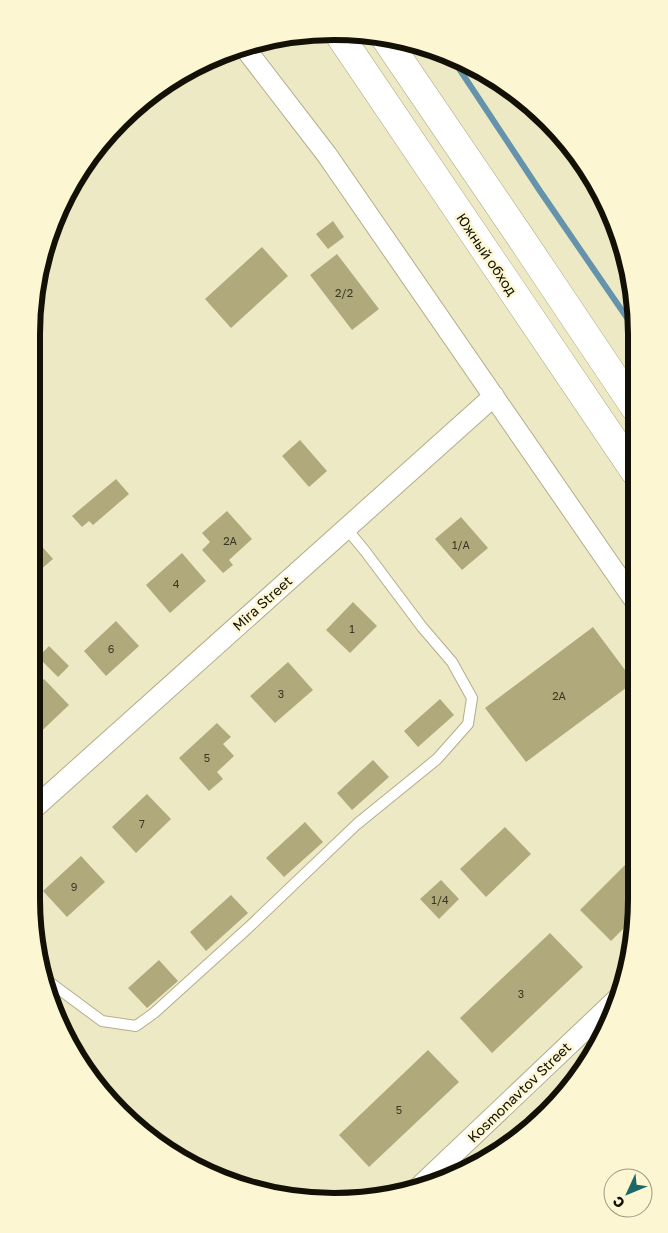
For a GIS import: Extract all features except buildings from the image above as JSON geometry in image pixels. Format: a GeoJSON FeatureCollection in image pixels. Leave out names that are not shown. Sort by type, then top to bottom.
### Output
{"type":"FeatureCollection","features":[{"type":"Feature","properties":{"kind":"highway","name":"Южный обход"},"geometry":{"type":"LineString","coordinates":[[343,40],[628,462]]}},
{"type":"Feature","properties":{"kind":"highway"},"geometry":{"type":"LineString","coordinates":[[390,46],[527,246],[628,399]]}},
{"type":"Feature","properties":{"kind":"street"},"geometry":{"type":"LineString","coordinates":[[249,53],[327,155],[628,591]]}},
{"type":"Feature","properties":{"kind":"street","name":"Mira Street"},"geometry":{"type":"LineString","coordinates":[[40,803],[494,396]]}},
{"type":"Feature","properties":{"kind":"street","name":"Kosmonavtov Street"},"geometry":{"type":"LineString","coordinates":[[430,1177],[607,1008]]}},
{"type":"Feature","properties":{"kind":"lane"},"geometry":{"type":"LineString","coordinates":[[53,985],[102,1021],[136,1026],[154,1013],[248,928],[357,824],[436,758],[468,724],[472,698],[452,662],[422,627],[366,551],[346,528]]}},
{"type":"Feature","properties":{"kind":"waterway"},"geometry":{"type":"LineString","coordinates":[[458,67],[627,318]]}}]}
